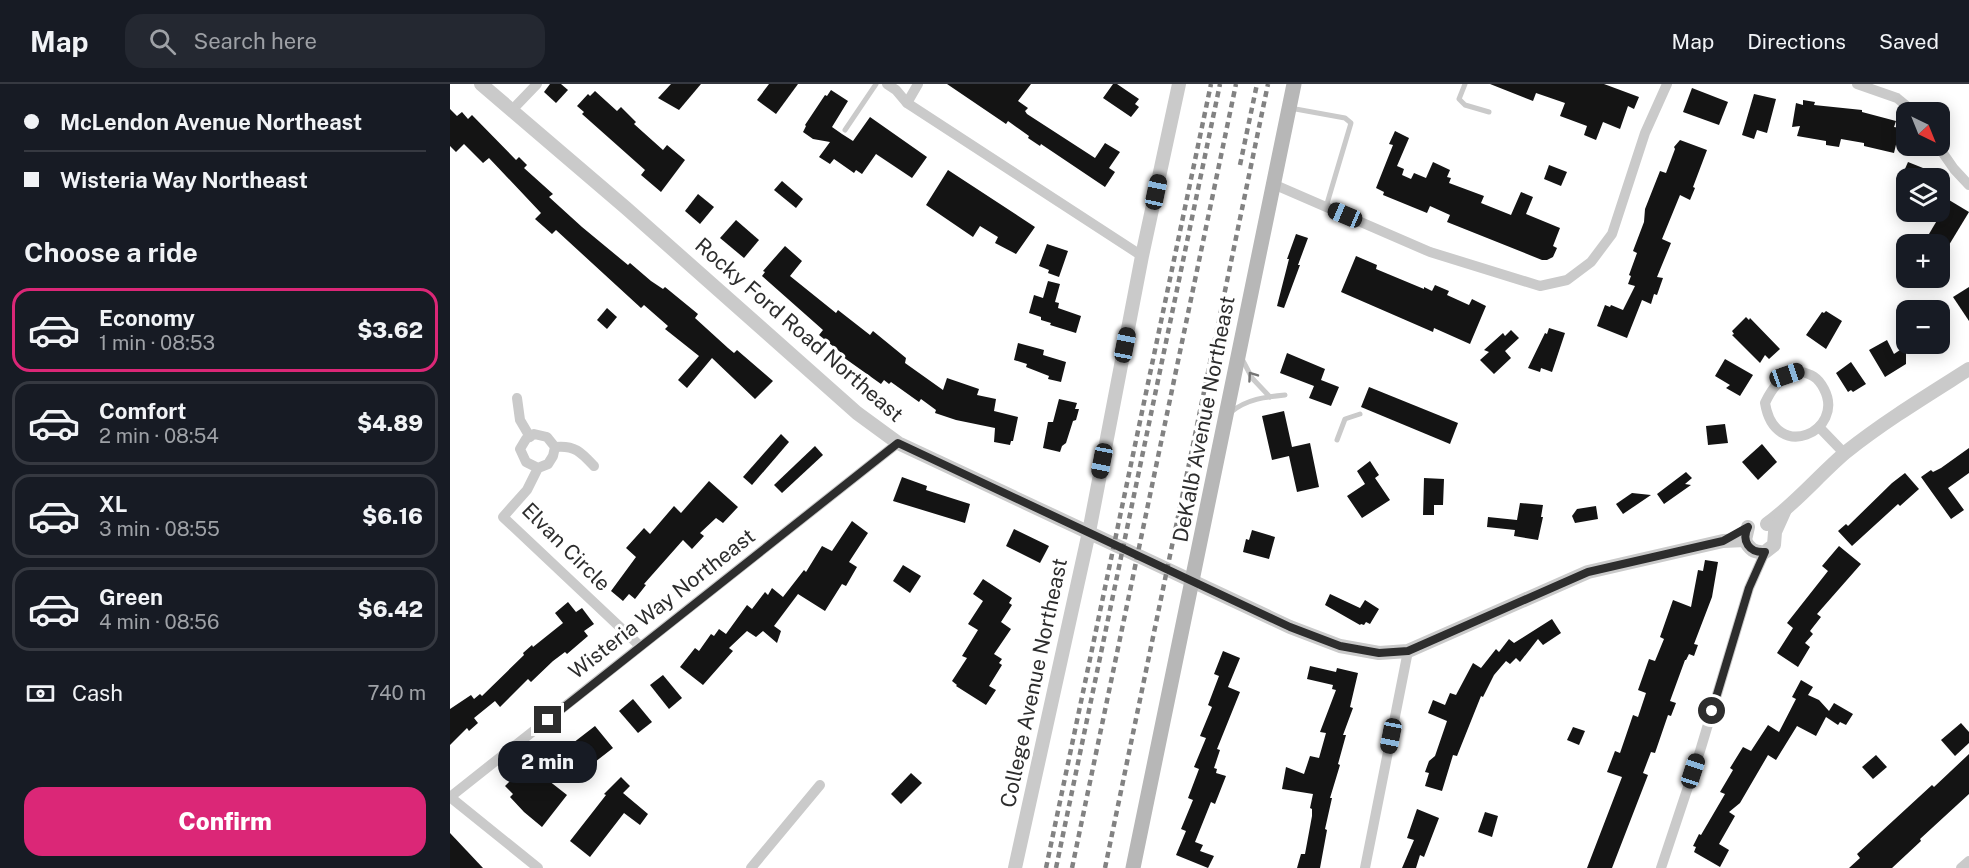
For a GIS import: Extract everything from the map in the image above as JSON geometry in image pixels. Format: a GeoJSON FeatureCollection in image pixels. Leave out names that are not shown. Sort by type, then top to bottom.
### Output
{"type":"FeatureCollection","features":[{"type":"Feature","properties":{"kind":"main road","name":"DeKalb Avenue Northeast"},"geometry":{"type":"LineString","coordinates":[[1133,868],[1294,84]]}},
{"type":"Feature","properties":{"kind":"street","name":"Rocky Ford Road Northeast"},"geometry":{"type":"LineString","coordinates":[[480,84],[856,413],[898,443],[1290,627],[1340,646],[1379,653],[1408,651]]}},
{"type":"Feature","properties":{"kind":"street"},"geometry":{"type":"LineString","coordinates":[[512,110],[537,84]]}},
{"type":"Feature","properties":{"kind":"street"},"geometry":{"type":"LineString","coordinates":[[886,84],[896,90],[907,103],[1142,256]]}},
{"type":"Feature","properties":{"kind":"street"},"geometry":{"type":"LineString","coordinates":[[907,103],[918,84]]}},
{"type":"Feature","properties":{"kind":"street","name":"College Avenue Northeast"},"geometry":{"type":"LineString","coordinates":[[1015,868],[1089,532],[1142,256],[1179,84]]}},
{"type":"Feature","properties":{"kind":"street"},"geometry":{"type":"LineString","coordinates":[[1273,184],[1430,252],[1540,286],[1567,280],[1591,262],[1612,234],[1645,133],[1667,84]]}},
{"type":"Feature","properties":{"kind":"street"},"geometry":{"type":"LineString","coordinates":[[1857,84],[1897,98],[1902,102]]}},
{"type":"Feature","properties":{"kind":"street"},"geometry":{"type":"LineString","coordinates":[[1945,156],[1969,185]]}},
{"type":"Feature","properties":{"kind":"street"},"geometry":{"type":"LineString","coordinates":[[1771,528],[1785,511],[1845,453],[1969,369]]}},
{"type":"Feature","properties":{"kind":"street"},"geometry":{"type":"LineString","coordinates":[[1799,371],[1813,374],[1827,394],[1827,416],[1819,427],[1809,434],[1795,438],[1782,434],[1767,415],[1764,403],[1777,382],[1799,371]]}},
{"type":"Feature","properties":{"kind":"street"},"geometry":{"type":"LineString","coordinates":[[517,398],[520,420],[530,437],[534,434],[547,437],[555,447],[573,448],[594,466]]}},
{"type":"Feature","properties":{"kind":"street"},"geometry":{"type":"LineString","coordinates":[[1819,427],[1845,453]]}},
{"type":"Feature","properties":{"kind":"street","name":"Elvan Circle"},"geometry":{"type":"LineString","coordinates":[[530,437],[520,449],[526,462],[538,468]]}},
{"type":"Feature","properties":{"kind":"street","name":"Wisteria Way Northeast"},"geometry":{"type":"LineString","coordinates":[[450,797],[898,443]]}},
{"type":"Feature","properties":{"kind":"street","name":"Elvan Circle"},"geometry":{"type":"LineString","coordinates":[[555,447],[548,464],[538,468],[527,490],[502,517],[640,646]]}},
{"type":"Feature","properties":{"kind":"street"},"geometry":{"type":"LineString","coordinates":[[1365,868],[1408,651],[1588,572],[1747,534],[1757,522],[1771,528]]}},
{"type":"Feature","properties":{"kind":"street"},"geometry":{"type":"LineString","coordinates":[[1660,868],[1700,751],[1749,588],[1765,552],[1774,544],[1771,528]]}},
{"type":"Feature","properties":{"kind":"street"},"geometry":{"type":"LineString","coordinates":[[1747,534],[1749,547],[1754,551],[1765,552]]}},
{"type":"Feature","properties":{"kind":"street"},"geometry":{"type":"LineString","coordinates":[[751,868],[820,785]]}},
{"type":"Feature","properties":{"kind":"street"},"geometry":{"type":"LineString","coordinates":[[450,797],[538,868]]}},
{"type":"Feature","properties":{"kind":"street"},"geometry":{"type":"LineString","coordinates":[[1961,868],[1969,861]]}},
{"type":"Feature","properties":{"kind":"lane"},"geometry":{"type":"LineString","coordinates":[[845,130],[876,84]]}},
{"type":"Feature","properties":{"kind":"lane"},"geometry":{"type":"LineString","coordinates":[[1465,84],[1460,99],[1465,105],[1489,112]]}},
{"type":"Feature","properties":{"kind":"lane"},"geometry":{"type":"LineString","coordinates":[[1289,108],[1345,118],[1351,123],[1326,207]]}},
{"type":"Feature","properties":{"kind":"lane"},"geometry":{"type":"LineString","coordinates":[[1238,352],[1252,378],[1270,397]]}},
{"type":"Feature","properties":{"kind":"lane"},"geometry":{"type":"LineString","coordinates":[[1226,417],[1238,406],[1254,399],[1285,395]]}},
{"type":"Feature","properties":{"kind":"lane"},"geometry":{"type":"LineString","coordinates":[[1337,440],[1345,419],[1360,414]]}},
{"type":"Feature","properties":{"kind":"building"},"geometry":{"type":"Polygon","coordinates":[[[550,84],[561,84],[568,90],[556,103],[544,92],[550,84]]]}},
{"type":"Feature","properties":{"kind":"building"},"geometry":{"type":"Polygon","coordinates":[[[671,84],[701,84],[679,110],[658,98],[671,84]]]}},
{"type":"Feature","properties":{"kind":"building"},"geometry":{"type":"Polygon","coordinates":[[[769,84],[798,84],[776,114],[757,100],[769,84]]]}},
{"type":"Feature","properties":{"kind":"building"},"geometry":{"type":"Polygon","coordinates":[[[947,84],[1031,84],[1018,101],[1028,108],[1025,111],[1027,114],[1095,158],[1105,143],[1120,152],[1109,168],[1115,172],[1105,187],[1041,144],[1040,146],[1028,138],[1029,136],[1008,121],[1006,124],[947,84]]]}},
{"type":"Feature","properties":{"kind":"building"},"geometry":{"type":"Polygon","coordinates":[[[1113,84],[1117,84],[1139,99],[1135,104],[1139,107],[1131,117],[1103,98],[1113,84]]]}},
{"type":"Feature","properties":{"kind":"building"},"geometry":{"type":"Polygon","coordinates":[[[1490,84],[1604,84],[1639,97],[1634,109],[1628,106],[1620,129],[1603,122],[1596,140],[1584,135],[1587,126],[1560,116],[1565,103],[1536,93],[1533,101],[1490,84]]]}},
{"type":"Feature","properties":{"kind":"building"},"geometry":{"type":"Polygon","coordinates":[[[1692,88],[1728,102],[1719,125],[1683,112],[1692,88]]]}},
{"type":"Feature","properties":{"kind":"building"},"geometry":{"type":"Polygon","coordinates":[[[831,90],[848,101],[832,127],[842,134],[853,141],[870,117],[927,157],[912,178],[876,154],[862,174],[856,170],[854,173],[834,159],[830,164],[819,157],[830,142],[813,139],[803,132],[805,125],[825,95],[827,96],[831,90]]]}},
{"type":"Feature","properties":{"kind":"building"},"geometry":{"type":"Polygon","coordinates":[[[595,91],[617,111],[621,107],[636,122],[634,124],[663,150],[667,145],[685,160],[661,192],[641,175],[645,170],[582,114],[584,112],[577,106],[588,94],[590,96],[595,91]]]}},
{"type":"Feature","properties":{"kind":"building"},"geometry":{"type":"Polygon","coordinates":[[[1754,94],[1776,99],[1767,133],[1757,130],[1754,139],[1742,135],[1754,94]]]}},
{"type":"Feature","properties":{"kind":"building"},"geometry":{"type":"Polygon","coordinates":[[[1803,100],[1815,102],[1814,105],[1862,110],[1862,112],[1896,121],[1894,153],[1864,146],[1864,143],[1841,139],[1839,147],[1826,145],[1826,141],[1797,136],[1800,126],[1792,127],[1796,103],[1803,105],[1803,100]]]}},
{"type":"Feature","properties":{"kind":"building"},"geometry":{"type":"Polygon","coordinates":[[[450,109],[457,116],[462,112],[468,119],[472,115],[516,160],[519,157],[527,165],[524,168],[553,194],[549,197],[582,227],[628,265],[630,263],[663,289],[665,287],[698,314],[695,318],[728,348],[734,353],[737,350],[773,381],[755,399],[712,358],[687,388],[678,380],[699,356],[665,329],[668,326],[644,305],[641,308],[556,230],[552,234],[535,219],[541,213],[489,158],[483,163],[464,144],[456,152],[450,146],[450,109]]]}},
{"type":"Feature","properties":{"kind":"building"},"geometry":{"type":"Polygon","coordinates":[[[1395,131],[1409,138],[1397,166],[1404,169],[1402,175],[1411,179],[1414,173],[1426,178],[1433,162],[1450,170],[1447,177],[1451,178],[1449,183],[1484,196],[1481,203],[1511,215],[1521,192],[1533,197],[1526,214],[1560,228],[1553,246],[1557,248],[1553,257],[1542,260],[1447,222],[1450,215],[1430,206],[1427,213],[1383,195],[1384,192],[1376,188],[1393,145],[1389,144],[1395,131]]]}},
{"type":"Feature","properties":{"kind":"building"},"geometry":{"type":"Polygon","coordinates":[[[1680,140],[1707,150],[1690,200],[1680,195],[1662,239],[1671,243],[1657,277],[1663,278],[1657,295],[1654,294],[1651,304],[1642,300],[1627,338],[1597,326],[1605,305],[1623,310],[1635,286],[1628,284],[1631,276],[1629,275],[1637,253],[1633,251],[1644,222],[1645,209],[1660,171],[1666,173],[1674,147],[1680,140]]]}},
{"type":"Feature","properties":{"kind":"building"},"geometry":{"type":"Polygon","coordinates":[[[1908,162],[1923,168],[1905,168],[1908,162]]]}},
{"type":"Feature","properties":{"kind":"building"},"geometry":{"type":"Polygon","coordinates":[[[1549,165],[1567,172],[1561,186],[1544,179],[1549,165]]]}},
{"type":"Feature","properties":{"kind":"building"},"geometry":{"type":"Polygon","coordinates":[[[948,170],[1035,227],[1016,254],[995,243],[998,237],[980,226],[973,237],[926,205],[948,170]]]}},
{"type":"Feature","properties":{"kind":"building"},"geometry":{"type":"Polygon","coordinates":[[[782,181],[803,199],[796,208],[774,190],[782,181]]]}},
{"type":"Feature","properties":{"kind":"building"},"geometry":{"type":"Polygon","coordinates":[[[698,194],[714,207],[700,224],[685,211],[698,194]]]}},
{"type":"Feature","properties":{"kind":"building"},"geometry":{"type":"Polygon","coordinates":[[[1950,201],[1969,212],[1950,243],[1950,234],[1929,234],[1936,222],[1950,222],[1950,201]]]}},
{"type":"Feature","properties":{"kind":"building"},"geometry":{"type":"Polygon","coordinates":[[[736,220],[759,240],[744,258],[720,238],[736,220]]]}},
{"type":"Feature","properties":{"kind":"building"},"geometry":{"type":"Polygon","coordinates":[[[1296,234],[1308,238],[1284,308],[1277,306],[1289,259],[1287,259],[1296,234]]]}},
{"type":"Feature","properties":{"kind":"building"},"geometry":{"type":"Polygon","coordinates":[[[1047,244],[1068,251],[1059,277],[1039,266],[1047,244]]]}},
{"type":"Feature","properties":{"kind":"building"},"geometry":{"type":"Polygon","coordinates":[[[785,246],[802,261],[790,276],[836,313],[838,310],[870,335],[873,331],[906,358],[905,363],[943,390],[947,378],[979,389],[977,395],[996,399],[994,411],[1018,417],[1010,445],[994,442],[995,428],[935,413],[936,410],[921,399],[919,402],[891,382],[889,384],[884,380],[881,384],[843,357],[844,355],[819,335],[823,330],[762,276],[765,272],[763,271],[785,246]]]}},
{"type":"Feature","properties":{"kind":"building"},"geometry":{"type":"Polygon","coordinates":[[[1356,256],[1377,265],[1376,269],[1424,289],[1424,287],[1432,291],[1435,285],[1449,291],[1447,295],[1469,305],[1472,299],[1486,306],[1470,344],[1434,328],[1433,332],[1341,292],[1356,256]]]}},
{"type":"Feature","properties":{"kind":"building"},"geometry":{"type":"Polygon","coordinates":[[[1048,281],[1060,284],[1055,302],[1059,303],[1058,308],[1081,316],[1076,333],[1050,325],[1051,323],[1041,320],[1041,317],[1029,313],[1034,295],[1043,298],[1048,281]]]}},
{"type":"Feature","properties":{"kind":"building"},"geometry":{"type":"Polygon","coordinates":[[[1969,287],[1969,321],[1953,297],[1969,287]]]}},
{"type":"Feature","properties":{"kind":"building"},"geometry":{"type":"Polygon","coordinates":[[[607,308],[617,317],[607,329],[597,320],[607,308]]]}},
{"type":"Feature","properties":{"kind":"building"},"geometry":{"type":"Polygon","coordinates":[[[1826,311],[1842,321],[1826,349],[1806,335],[1822,312],[1826,311]]]}},
{"type":"Feature","properties":{"kind":"building"},"geometry":{"type":"Polygon","coordinates":[[[1746,317],[1749,320],[1750,318],[1780,349],[1769,359],[1765,355],[1760,363],[1732,335],[1734,334],[1732,331],[1746,317]]]}},
{"type":"Feature","properties":{"kind":"building"},"geometry":{"type":"Polygon","coordinates":[[[1549,328],[1565,333],[1552,372],[1541,368],[1540,372],[1528,368],[1545,333],[1547,334],[1549,328]]]}},
{"type":"Feature","properties":{"kind":"building"},"geometry":{"type":"Polygon","coordinates":[[[1511,330],[1519,338],[1505,351],[1511,358],[1494,374],[1480,360],[1489,352],[1484,350],[1503,333],[1505,336],[1511,330]]]}},
{"type":"Feature","properties":{"kind":"building"},"geometry":{"type":"Polygon","coordinates":[[[1887,340],[1894,354],[1906,354],[1906,364],[1885,377],[1869,350],[1887,340]]]}},
{"type":"Feature","properties":{"kind":"building"},"geometry":{"type":"Polygon","coordinates":[[[1018,343],[1044,350],[1043,355],[1066,362],[1061,382],[1048,379],[1049,376],[1014,360],[1018,343]]]}},
{"type":"Feature","properties":{"kind":"building"},"geometry":{"type":"Polygon","coordinates":[[[1287,353],[1325,369],[1321,380],[1339,387],[1331,406],[1309,398],[1314,386],[1280,373],[1287,353]]]}},
{"type":"Feature","properties":{"kind":"building"},"geometry":{"type":"Polygon","coordinates":[[[1725,359],[1753,375],[1740,396],[1726,388],[1730,385],[1715,376],[1725,359]]]}},
{"type":"Feature","properties":{"kind":"building"},"geometry":{"type":"Polygon","coordinates":[[[1851,362],[1866,384],[1853,392],[1851,390],[1848,392],[1836,373],[1851,362]]]}},
{"type":"Feature","properties":{"kind":"building"},"geometry":{"type":"Polygon","coordinates":[[[1369,387],[1458,423],[1450,444],[1361,407],[1369,387]]]}},
{"type":"Feature","properties":{"kind":"building"},"geometry":{"type":"Polygon","coordinates":[[[1059,399],[1077,403],[1075,409],[1079,409],[1066,443],[1060,452],[1043,448],[1048,422],[1053,422],[1059,399]]]}},
{"type":"Feature","properties":{"kind":"building"},"geometry":{"type":"Polygon","coordinates":[[[1284,411],[1292,447],[1310,443],[1319,487],[1297,492],[1289,456],[1272,460],[1262,416],[1284,411]]]}},
{"type":"Feature","properties":{"kind":"building"},"geometry":{"type":"Polygon","coordinates":[[[1725,424],[1728,443],[1708,445],[1706,426],[1725,424]]]}},
{"type":"Feature","properties":{"kind":"building"},"geometry":{"type":"Polygon","coordinates":[[[781,434],[789,442],[752,485],[743,477],[781,434]]]}},
{"type":"Feature","properties":{"kind":"building"},"geometry":{"type":"Polygon","coordinates":[[[1762,444],[1777,462],[1758,480],[1742,462],[1762,444]]]}},
{"type":"Feature","properties":{"kind":"building"},"geometry":{"type":"Polygon","coordinates":[[[815,446],[823,455],[782,493],[774,485],[815,446]]]}},
{"type":"Feature","properties":{"kind":"building"},"geometry":{"type":"Polygon","coordinates":[[[1969,448],[1969,473],[1948,488],[1964,510],[1951,519],[1921,477],[1931,470],[1933,472],[1941,468],[1969,448]]]}},
{"type":"Feature","properties":{"kind":"building"},"geometry":{"type":"Polygon","coordinates":[[[1370,461],[1379,475],[1375,478],[1390,500],[1362,518],[1347,496],[1365,484],[1357,471],[1370,461]]]}},
{"type":"Feature","properties":{"kind":"building"},"geometry":{"type":"Polygon","coordinates":[[[1686,472],[1692,478],[1685,484],[1691,485],[1664,504],[1657,494],[1686,472]]]}},
{"type":"Feature","properties":{"kind":"building"},"geometry":{"type":"Polygon","coordinates":[[[1905,473],[1919,489],[1900,506],[1898,504],[1852,546],[1838,531],[1846,524],[1848,526],[1905,473]]]}},
{"type":"Feature","properties":{"kind":"building"},"geometry":{"type":"Polygon","coordinates":[[[902,477],[927,486],[926,490],[970,504],[965,523],[893,501],[902,477]]]}},
{"type":"Feature","properties":{"kind":"building"},"geometry":{"type":"Polygon","coordinates":[[[1424,478],[1444,479],[1443,505],[1434,505],[1434,515],[1423,515],[1424,478]]]}},
{"type":"Feature","properties":{"kind":"building"},"geometry":{"type":"Polygon","coordinates":[[[709,481],[738,507],[723,523],[716,518],[700,533],[704,536],[692,549],[683,540],[644,584],[646,585],[635,599],[629,594],[623,601],[611,591],[636,557],[626,548],[644,528],[650,534],[674,506],[681,513],[709,481]]]}},
{"type":"Feature","properties":{"kind":"building"},"geometry":{"type":"Polygon","coordinates":[[[1632,493],[1651,495],[1623,514],[1616,504],[1632,493]]]}},
{"type":"Feature","properties":{"kind":"building"},"geometry":{"type":"Polygon","coordinates":[[[1520,503],[1543,505],[1538,540],[1514,536],[1515,530],[1487,527],[1488,517],[1517,520],[1520,503]]]}},
{"type":"Feature","properties":{"kind":"building"},"geometry":{"type":"Polygon","coordinates":[[[1596,506],[1598,519],[1575,523],[1572,516],[1577,509],[1596,506]]]}},
{"type":"Feature","properties":{"kind":"building"},"geometry":{"type":"Polygon","coordinates":[[[852,521],[868,533],[849,562],[857,567],[846,586],[842,584],[825,611],[798,594],[774,626],[781,631],[777,643],[763,631],[756,637],[747,631],[729,648],[733,651],[703,685],[680,667],[695,648],[699,651],[711,634],[714,636],[719,629],[726,634],[747,605],[752,609],[765,592],[768,595],[772,588],[783,597],[804,570],[806,572],[822,546],[832,551],[852,521]]]}},
{"type":"Feature","properties":{"kind":"building"},"geometry":{"type":"Polygon","coordinates":[[[1014,529],[1049,546],[1040,563],[1006,546],[1014,529]]]}},
{"type":"Feature","properties":{"kind":"building"},"geometry":{"type":"Polygon","coordinates":[[[1252,530],[1275,537],[1269,559],[1243,552],[1246,539],[1249,540],[1252,530]]]}},
{"type":"Feature","properties":{"kind":"building"},"geometry":{"type":"Polygon","coordinates":[[[1839,546],[1861,564],[1817,614],[1821,617],[1810,631],[1813,634],[1805,643],[1810,647],[1798,667],[1777,653],[1793,628],[1787,623],[1828,571],[1822,566],[1839,546]]]}},
{"type":"Feature","properties":{"kind":"building"},"geometry":{"type":"Polygon","coordinates":[[[1705,560],[1718,562],[1712,597],[1694,644],[1698,645],[1694,656],[1689,654],[1685,660],[1670,701],[1676,703],[1671,716],[1668,715],[1655,753],[1651,752],[1643,773],[1648,775],[1612,868],[1587,868],[1622,777],[1607,772],[1615,751],[1620,753],[1633,715],[1638,717],[1646,693],[1638,690],[1649,659],[1655,661],[1664,639],[1660,637],[1673,600],[1691,607],[1698,570],[1703,571],[1705,560]]]}},
{"type":"Feature","properties":{"kind":"building"},"geometry":{"type":"Polygon","coordinates":[[[903,565],[921,576],[910,593],[893,581],[903,565]]]}},
{"type":"Feature","properties":{"kind":"building"},"geometry":{"type":"Polygon","coordinates":[[[983,579],[1012,598],[1009,603],[1012,605],[1001,622],[1011,629],[994,654],[1002,659],[999,663],[1002,665],[989,686],[996,690],[986,705],[952,681],[967,658],[962,656],[978,630],[968,624],[983,601],[973,594],[983,579]]]}},
{"type":"Feature","properties":{"kind":"building"},"geometry":{"type":"Polygon","coordinates":[[[1330,594],[1360,608],[1365,600],[1379,609],[1370,624],[1366,622],[1360,625],[1325,605],[1330,594]]]}},
{"type":"Feature","properties":{"kind":"building"},"geometry":{"type":"Polygon","coordinates":[[[568,602],[576,612],[582,608],[594,624],[584,631],[588,636],[567,654],[565,652],[553,661],[531,682],[528,679],[500,707],[495,701],[474,718],[478,723],[469,731],[467,728],[450,745],[450,709],[471,695],[474,699],[480,694],[482,696],[524,655],[523,653],[563,623],[555,613],[568,602]]]}},
{"type":"Feature","properties":{"kind":"building"},"geometry":{"type":"Polygon","coordinates":[[[1552,619],[1561,633],[1543,645],[1538,639],[1520,662],[1516,658],[1510,664],[1506,661],[1494,675],[1483,697],[1481,696],[1457,756],[1453,755],[1442,791],[1425,786],[1429,773],[1425,772],[1429,761],[1435,756],[1447,721],[1428,713],[1433,700],[1445,705],[1450,693],[1456,695],[1473,663],[1481,668],[1496,649],[1499,652],[1509,639],[1514,643],[1552,619]]]}},
{"type":"Feature","properties":{"kind":"building"},"geometry":{"type":"Polygon","coordinates":[[[1223,651],[1240,658],[1228,687],[1240,692],[1217,749],[1220,750],[1214,768],[1217,769],[1216,773],[1226,776],[1215,804],[1211,802],[1195,842],[1203,845],[1200,851],[1214,856],[1208,868],[1176,855],[1186,831],[1181,829],[1193,800],[1188,798],[1199,769],[1194,767],[1206,738],[1200,736],[1212,707],[1208,705],[1219,676],[1214,674],[1223,651]]]}},
{"type":"Feature","properties":{"kind":"building"},"geometry":{"type":"Polygon","coordinates":[[[1310,666],[1336,672],[1337,668],[1358,673],[1350,707],[1353,708],[1343,735],[1346,735],[1338,764],[1340,765],[1330,798],[1332,798],[1320,868],[1297,868],[1301,854],[1305,854],[1312,816],[1310,808],[1313,794],[1282,789],[1286,767],[1304,774],[1310,756],[1319,758],[1326,733],[1320,732],[1336,690],[1332,689],[1333,685],[1307,679],[1310,666]]]}},
{"type":"Feature","properties":{"kind":"building"},"geometry":{"type":"Polygon","coordinates":[[[663,675],[682,698],[669,709],[650,685],[663,675]]]}},
{"type":"Feature","properties":{"kind":"building"},"geometry":{"type":"Polygon","coordinates":[[[1801,680],[1813,687],[1808,695],[1819,700],[1829,711],[1834,703],[1853,714],[1846,725],[1840,722],[1838,725],[1826,717],[1816,736],[1797,726],[1776,760],[1768,755],[1740,803],[1729,812],[1735,816],[1719,844],[1729,850],[1720,867],[1694,852],[1696,847],[1693,846],[1725,794],[1720,792],[1733,770],[1730,768],[1743,747],[1751,751],[1768,725],[1779,732],[1796,699],[1792,697],[1801,680]]]}},
{"type":"Feature","properties":{"kind":"building"},"geometry":{"type":"Polygon","coordinates":[[[633,699],[652,722],[638,733],[619,711],[633,699]]]}},
{"type":"Feature","properties":{"kind":"building"},"geometry":{"type":"Polygon","coordinates":[[[1961,723],[1969,732],[1969,743],[1955,756],[1941,740],[1961,723]]]}},
{"type":"Feature","properties":{"kind":"building"},"geometry":{"type":"Polygon","coordinates":[[[595,726],[613,748],[595,762],[588,754],[584,757],[573,743],[595,726]]]}},
{"type":"Feature","properties":{"kind":"building"},"geometry":{"type":"Polygon","coordinates":[[[1573,727],[1585,731],[1579,745],[1567,740],[1573,727]]]}},
{"type":"Feature","properties":{"kind":"building"},"geometry":{"type":"Polygon","coordinates":[[[1969,754],[1969,794],[1920,839],[1921,841],[1892,868],[1849,868],[1860,858],[1857,854],[1969,754]]]}},
{"type":"Feature","properties":{"kind":"building"},"geometry":{"type":"Polygon","coordinates":[[[1876,755],[1887,767],[1873,779],[1862,767],[1876,755]]]}},
{"type":"Feature","properties":{"kind":"building"},"geometry":{"type":"Polygon","coordinates":[[[528,757],[541,771],[539,773],[567,795],[542,827],[510,797],[513,794],[505,786],[513,778],[510,775],[528,757]]]}},
{"type":"Feature","properties":{"kind":"building"},"geometry":{"type":"Polygon","coordinates":[[[911,773],[922,783],[901,804],[891,794],[911,773]]]}},
{"type":"Feature","properties":{"kind":"building"},"geometry":{"type":"Polygon","coordinates":[[[621,777],[630,786],[623,793],[648,814],[640,825],[624,813],[590,857],[570,841],[606,795],[604,794],[621,777]]]}},
{"type":"Feature","properties":{"kind":"building"},"geometry":{"type":"Polygon","coordinates":[[[1417,809],[1439,818],[1424,857],[1420,855],[1416,868],[1402,868],[1414,840],[1407,838],[1417,809]]]}},
{"type":"Feature","properties":{"kind":"building"},"geometry":{"type":"Polygon","coordinates":[[[1485,812],[1498,816],[1492,837],[1478,832],[1485,812]]]}},
{"type":"Feature","properties":{"kind":"building"},"geometry":{"type":"Polygon","coordinates":[[[450,833],[483,868],[450,868],[450,833]]]}},
{"type":"Feature","properties":{"kind":"railway"},"geometry":{"type":"LineString","coordinates":[[1046,868],[1211,84]]}},
{"type":"Feature","properties":{"kind":"railway"},"geometry":{"type":"LineString","coordinates":[[1056,868],[1220,84]]}},
{"type":"Feature","properties":{"kind":"railway"},"geometry":{"type":"LineString","coordinates":[[1072,868],[1236,84]]}},
{"type":"Feature","properties":{"kind":"railway"},"geometry":{"type":"LineString","coordinates":[[1240,165],[1257,84]]}},
{"type":"Feature","properties":{"kind":"railway"},"geometry":{"type":"LineString","coordinates":[[1105,868],[1268,84]]}},
{"type":"Feature","properties":{"kind":"route"},"geometry":{"type":"LineString","coordinates":[[548,720],[898,443],[1290,627],[1340,646],[1379,653],[1408,651],[1588,572],[1723,541],[1748,527],[1745,540],[1749,547],[1754,551],[1765,552],[1749,588],[1712,711]]}}]}
